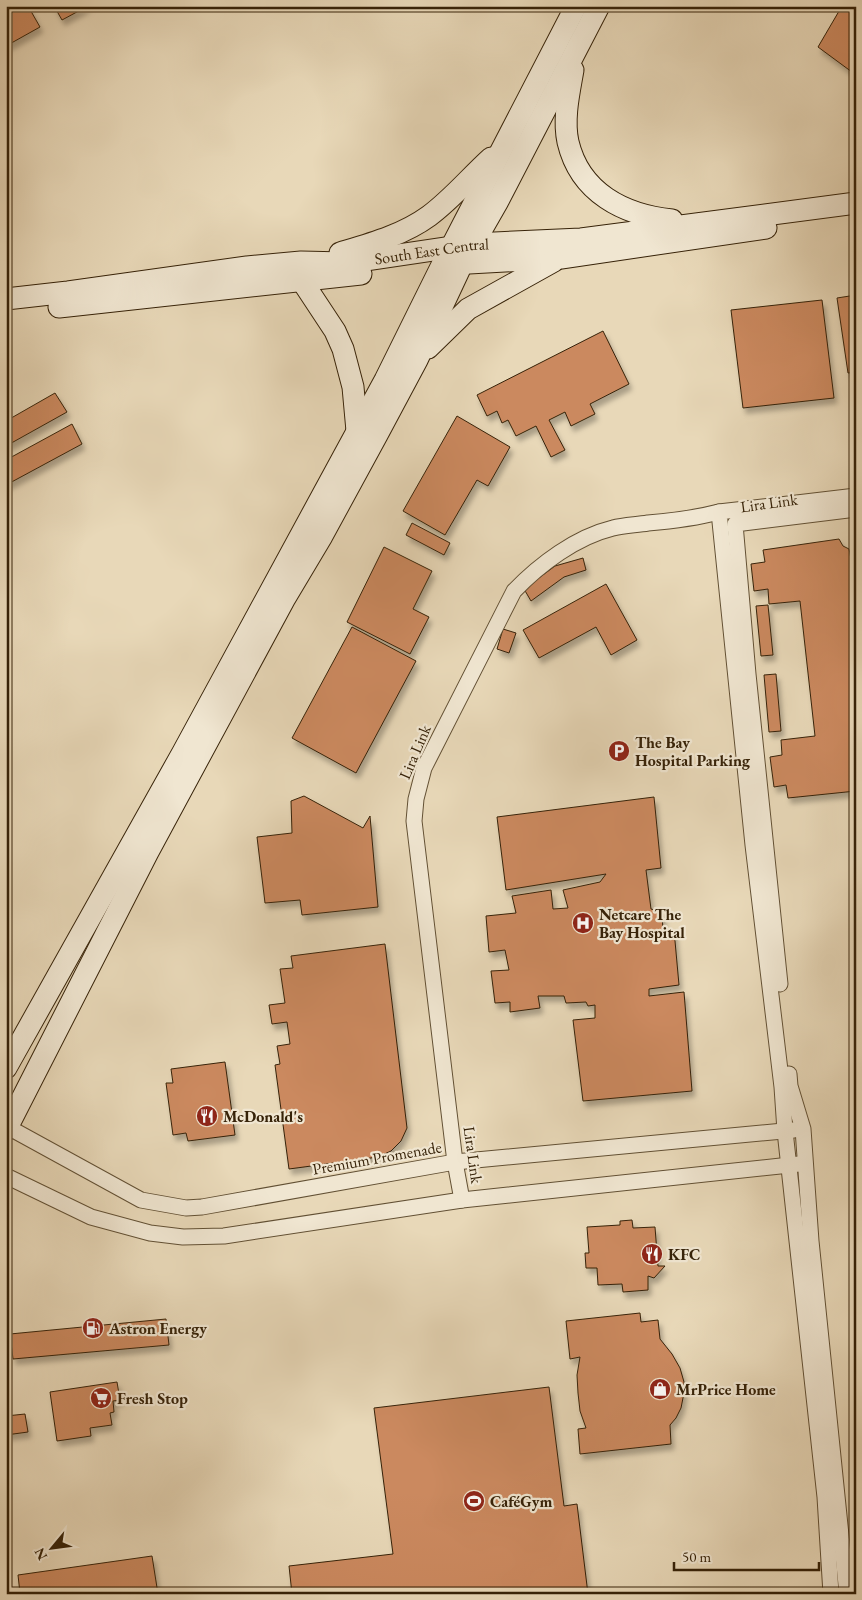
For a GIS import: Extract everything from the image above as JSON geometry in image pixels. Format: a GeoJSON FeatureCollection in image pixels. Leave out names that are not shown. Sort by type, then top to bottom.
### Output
{"type":"FeatureCollection","features":[{"type":"Feature","properties":{"kind":"street"},"geometry":{"type":"LineString","coordinates":[[6,1068],[173,769],[452,259],[502,148],[576,6]]}},
{"type":"Feature","properties":{"kind":"street"},"geometry":{"type":"LineString","coordinates":[[7,1128],[152,844],[417,360],[452,259],[473,244],[498,201],[599,6]]}},
{"type":"Feature","properties":{"kind":"street"},"geometry":{"type":"LineString","coordinates":[[578,48],[566,110],[568,143],[574,159],[584,175],[597,191],[608,200],[632,212],[659,218],[706,222]]}},
{"type":"Feature","properties":{"kind":"street"},"geometry":{"type":"LineString","coordinates":[[357,431],[353,387],[343,348],[301,272],[330,256],[381,240],[429,216],[502,148]]}},
{"type":"Feature","properties":{"kind":"street","name":"South East Central"},"geometry":{"type":"LineString","coordinates":[[473,244],[581,239],[856,203]]}},
{"type":"Feature","properties":{"kind":"street","name":"South East Central"},"geometry":{"type":"LineString","coordinates":[[6,312],[252,285],[345,263],[452,259],[561,258],[856,217]]}},
{"type":"Feature","properties":{"kind":"street"},"geometry":{"type":"LineString","coordinates":[[417,360],[468,309],[561,258]]}},
{"type":"Feature","properties":{"kind":"street","name":"South East Central"},"geometry":{"type":"LineString","coordinates":[[6,299],[247,267],[301,272]]}},
{"type":"Feature","properties":{"kind":"street","name":"Lira Link"},"geometry":{"type":"LineString","coordinates":[[727,518],[856,496]]}},
{"type":"Feature","properties":{"kind":"street","name":"Lira Link"},"geometry":{"type":"LineString","coordinates":[[462,1200],[455,1162],[414,822],[415,805],[424,768],[514,591],[529,575],[574,545],[614,527],[695,518],[727,518],[856,509]]}},
{"type":"Feature","properties":{"kind":"street"},"geometry":{"type":"LineString","coordinates":[[727,518],[753,845],[782,1087],[785,1131],[825,1497],[831,1594]]}},
{"type":"Feature","properties":{"kind":"street","name":"Lira Link"},"geometry":{"type":"LineString","coordinates":[[727,518],[739,573],[790,1086],[803,1129],[811,1241],[847,1594]]}},
{"type":"Feature","properties":{"kind":"street","name":"Premium Promenade"},"geometry":{"type":"LineString","coordinates":[[7,1128],[141,1200],[186,1208],[202,1207],[455,1162],[803,1129]]}},
{"type":"Feature","properties":{"kind":"street"},"geometry":{"type":"LineString","coordinates":[[6,1176],[91,1217],[150,1233],[182,1237],[224,1236],[462,1200],[805,1163]]}},
{"type":"Feature","properties":{"kind":"building"},"geometry":{"type":"Polygon","coordinates":[[[6,6],[28,6],[40,27],[6,46],[6,6]]]}},
{"type":"Feature","properties":{"kind":"building"},"geometry":{"type":"Polygon","coordinates":[[[54,6],[88,6],[62,20],[54,6]]]}},
{"type":"Feature","properties":{"kind":"building"},"geometry":{"type":"Polygon","coordinates":[[[842,6],[856,6],[856,75],[818,47],[842,6]]]}},
{"type":"Feature","properties":{"kind":"building"},"geometry":{"type":"Polygon","coordinates":[[[856,295],[856,372],[848,373],[837,298],[856,295]]]}},
{"type":"Feature","properties":{"kind":"building"},"geometry":{"type":"Polygon","coordinates":[[[822,300],[834,398],[743,408],[731,310],[822,300]]]}},
{"type":"Feature","properties":{"kind":"building"},"geometry":{"type":"Polygon","coordinates":[[[603,331],[629,384],[590,404],[595,414],[571,426],[565,412],[549,420],[565,450],[551,457],[536,426],[516,436],[508,420],[502,423],[497,411],[487,416],[477,395],[603,331]]]}},
{"type":"Feature","properties":{"kind":"building"},"geometry":{"type":"Polygon","coordinates":[[[55,393],[67,412],[6,446],[6,421],[55,393]]]}},
{"type":"Feature","properties":{"kind":"building"},"geometry":{"type":"Polygon","coordinates":[[[457,416],[510,447],[488,486],[477,480],[445,535],[403,511],[457,416]]]}},
{"type":"Feature","properties":{"kind":"building"},"geometry":{"type":"Polygon","coordinates":[[[72,424],[82,444],[6,485],[6,460],[72,424]]]}},
{"type":"Feature","properties":{"kind":"building"},"geometry":{"type":"Polygon","coordinates":[[[412,523],[450,543],[444,555],[406,535],[412,523]]]}},
{"type":"Feature","properties":{"kind":"building"},"geometry":{"type":"Polygon","coordinates":[[[839,539],[843,546],[849,549],[856,585],[856,791],[788,798],[786,785],[774,787],[770,757],[782,755],[781,740],[815,736],[800,601],[769,604],[768,589],[754,591],[751,564],[765,562],[763,550],[839,539]]]}},
{"type":"Feature","properties":{"kind":"building"},"geometry":{"type":"Polygon","coordinates":[[[384,547],[432,571],[413,609],[429,617],[410,654],[347,622],[384,547]]]}},
{"type":"Feature","properties":{"kind":"building"},"geometry":{"type":"Polygon","coordinates":[[[583,558],[586,570],[564,577],[531,601],[524,589],[555,566],[583,558]]]}},
{"type":"Feature","properties":{"kind":"building"},"geometry":{"type":"Polygon","coordinates":[[[606,584],[637,640],[611,655],[596,627],[539,658],[523,630],[606,584]]]}},
{"type":"Feature","properties":{"kind":"building"},"geometry":{"type":"Polygon","coordinates":[[[768,605],[773,655],[761,656],[756,606],[768,605]]]}},
{"type":"Feature","properties":{"kind":"building"},"geometry":{"type":"Polygon","coordinates":[[[352,627],[416,661],[356,773],[292,738],[352,627]]]}},
{"type":"Feature","properties":{"kind":"building"},"geometry":{"type":"Polygon","coordinates":[[[503,629],[516,633],[509,653],[497,649],[503,629]]]}},
{"type":"Feature","properties":{"kind":"building"},"geometry":{"type":"Polygon","coordinates":[[[776,674],[781,731],[769,732],[764,675],[776,674]]]}},
{"type":"Feature","properties":{"kind":"building"},"geometry":{"type":"Polygon","coordinates":[[[304,796],[363,828],[370,816],[378,907],[302,915],[300,900],[265,903],[257,837],[292,833],[291,801],[304,796]]]}},
{"type":"Feature","properties":{"kind":"building"},"geometry":{"type":"Polygon","coordinates":[[[654,797],[661,868],[646,870],[651,909],[662,912],[663,932],[674,930],[679,985],[649,989],[649,996],[684,992],[692,1091],[583,1101],[573,1020],[595,1018],[595,1005],[588,1006],[586,1002],[566,1003],[564,996],[538,996],[540,1008],[510,1012],[510,1002],[495,1003],[491,971],[509,970],[505,950],[489,952],[486,916],[516,913],[512,896],[551,890],[553,909],[568,908],[563,890],[600,882],[606,874],[506,890],[497,817],[654,797]]]}},
{"type":"Feature","properties":{"kind":"building"},"geometry":{"type":"Polygon","coordinates":[[[385,944],[407,1128],[401,1141],[391,1151],[378,1157],[289,1169],[275,1065],[280,1064],[277,1046],[290,1044],[287,1022],[272,1024],[269,1005],[285,1003],[280,969],[293,968],[291,956],[385,944]]]}},
{"type":"Feature","properties":{"kind":"building"},"geometry":{"type":"Polygon","coordinates":[[[225,1062],[235,1135],[188,1141],[186,1133],[173,1135],[166,1083],[173,1083],[171,1069],[225,1062]]]}},
{"type":"Feature","properties":{"kind":"building"},"geometry":{"type":"Polygon","coordinates":[[[632,1220],[633,1228],[655,1227],[658,1266],[665,1266],[654,1278],[648,1276],[648,1290],[623,1292],[622,1284],[598,1285],[597,1268],[586,1268],[585,1253],[589,1253],[587,1227],[620,1225],[620,1221],[632,1220]]]}},
{"type":"Feature","properties":{"kind":"building"},"geometry":{"type":"Polygon","coordinates":[[[640,1313],[641,1322],[658,1320],[660,1339],[680,1368],[684,1382],[681,1408],[670,1425],[671,1444],[580,1454],[578,1429],[586,1428],[580,1411],[578,1393],[577,1375],[580,1357],[570,1359],[566,1321],[640,1313]]]}},
{"type":"Feature","properties":{"kind":"building"},"geometry":{"type":"Polygon","coordinates":[[[166,1319],[169,1345],[13,1359],[10,1334],[166,1319]]]}},
{"type":"Feature","properties":{"kind":"building"},"geometry":{"type":"Polygon","coordinates":[[[117,1382],[120,1400],[113,1401],[114,1412],[110,1413],[112,1425],[90,1428],[91,1436],[57,1441],[50,1392],[117,1382]]]}},
{"type":"Feature","properties":{"kind":"building"},"geometry":{"type":"Polygon","coordinates":[[[549,1387],[564,1506],[577,1504],[588,1594],[292,1594],[289,1566],[393,1554],[374,1408],[549,1387]]]}},
{"type":"Feature","properties":{"kind":"building"},"geometry":{"type":"Polygon","coordinates":[[[25,1414],[28,1432],[6,1435],[6,1416],[25,1414]]]}},
{"type":"Feature","properties":{"kind":"building"},"geometry":{"type":"Polygon","coordinates":[[[152,1556],[158,1594],[18,1594],[20,1593],[18,1575],[152,1556]]]}},
{"type":"Feature","properties":{"kind":"place","name":"The Bay Hospital Parking"},"geometry":{"type":"Point","coordinates":[619,751]}},
{"type":"Feature","properties":{"kind":"place","name":"Netcare The Bay Hospital"},"geometry":{"type":"Point","coordinates":[583,923]}},
{"type":"Feature","properties":{"kind":"place","name":"McDonald's"},"geometry":{"type":"Point","coordinates":[207,1116]}},
{"type":"Feature","properties":{"kind":"place","name":"KFC"},"geometry":{"type":"Point","coordinates":[652,1254]}},
{"type":"Feature","properties":{"kind":"place","name":"Astron Energy"},"geometry":{"type":"Point","coordinates":[93,1328]}},
{"type":"Feature","properties":{"kind":"place","name":"MrPrice Home"},"geometry":{"type":"Point","coordinates":[660,1389]}},
{"type":"Feature","properties":{"kind":"place","name":"Fresh Stop"},"geometry":{"type":"Point","coordinates":[101,1398]}},
{"type":"Feature","properties":{"kind":"place","name":"CaféGym"},"geometry":{"type":"Point","coordinates":[474,1501]}}]}
